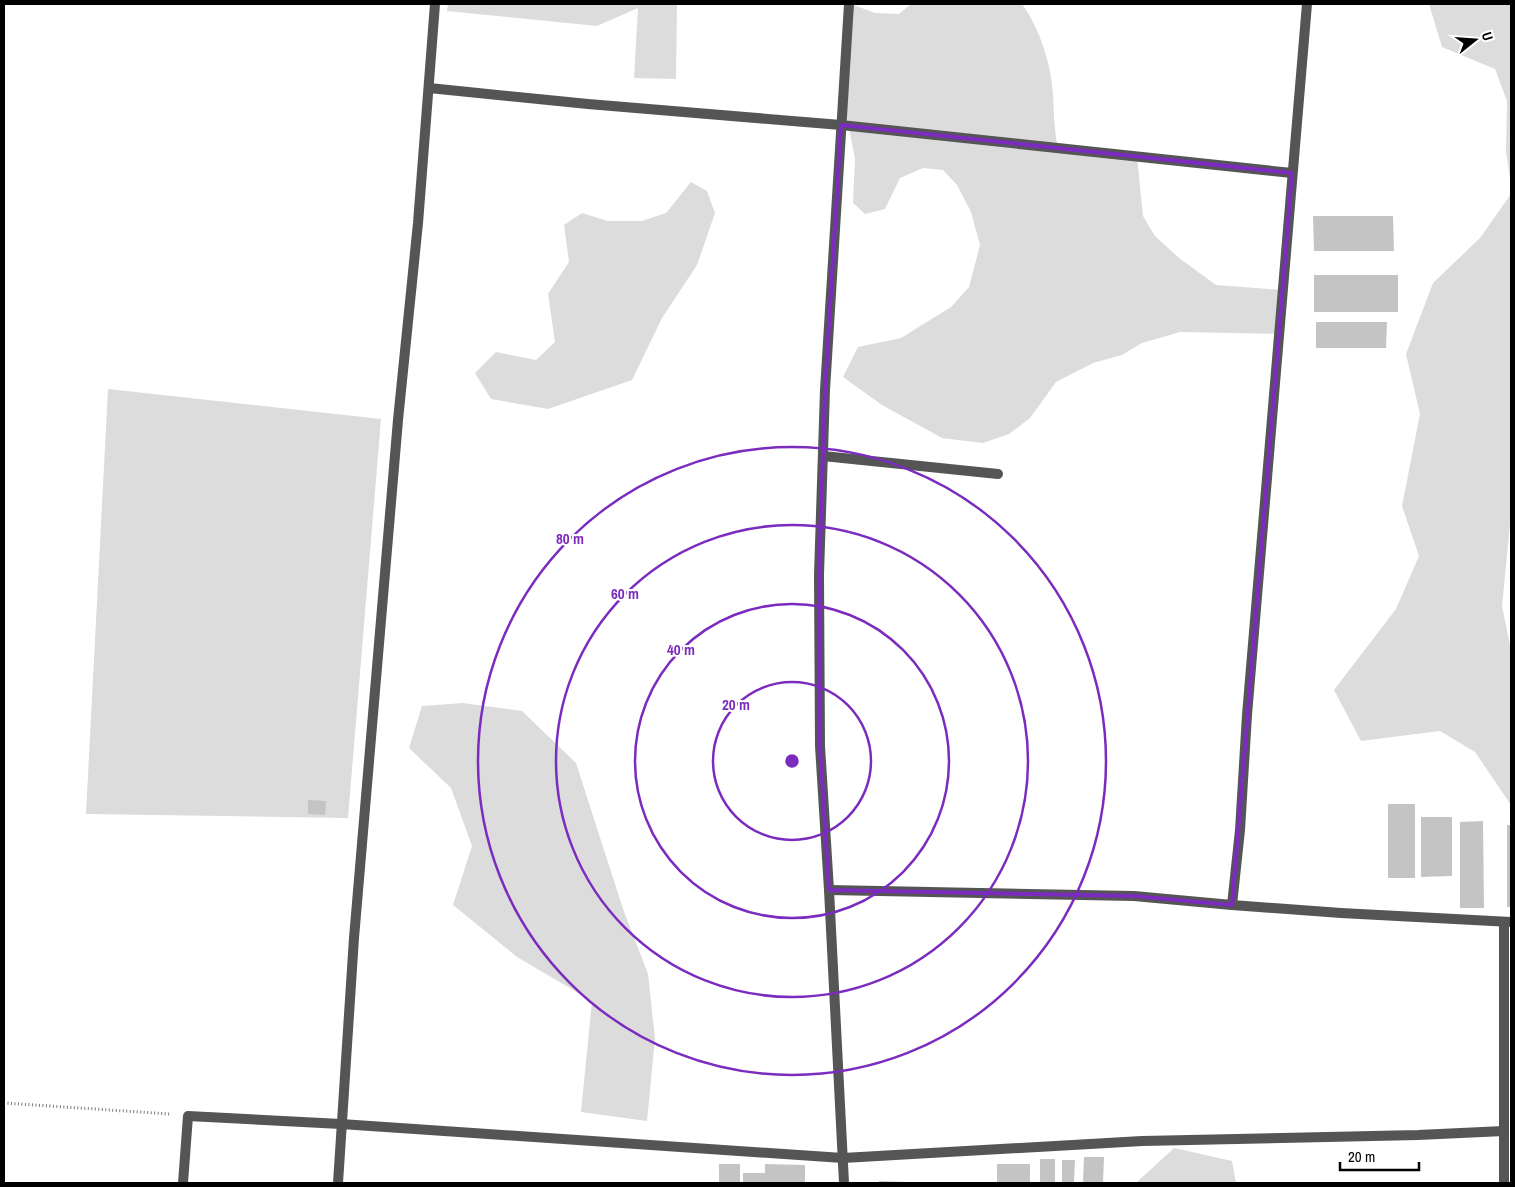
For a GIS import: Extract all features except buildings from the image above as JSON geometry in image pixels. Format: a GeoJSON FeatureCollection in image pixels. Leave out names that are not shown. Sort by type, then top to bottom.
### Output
{"type":"FeatureCollection","features":[{"type":"Feature","properties":{"kind":"street"},"geometry":{"type":"LineString","coordinates":[[338,1183],[354,938],[398,420],[418,223],[435,4]]}},
{"type":"Feature","properties":{"kind":"street"},"geometry":{"type":"LineString","coordinates":[[844,1183],[820,746],[819,574],[825,390],[849,4]]}},
{"type":"Feature","properties":{"kind":"street"},"geometry":{"type":"LineString","coordinates":[[1232,905],[1240,830],[1248,706],[1307,4]]}},
{"type":"Feature","properties":{"kind":"street"},"geometry":{"type":"LineString","coordinates":[[429,88],[588,104],[841,125],[1292,174]]}},
{"type":"Feature","properties":{"kind":"street"},"geometry":{"type":"LineString","coordinates":[[823,456],[998,474]]}},
{"type":"Feature","properties":{"kind":"street"},"geometry":{"type":"LineString","coordinates":[[829,890],[1134,896],[1350,914],[1508,922],[1504,1183]]}},
{"type":"Feature","properties":{"kind":"street"},"geometry":{"type":"LineString","coordinates":[[183,1183],[188,1116],[341,1124],[843,1158],[1142,1141],[1418,1135],[1504,1131]]}},
{"type":"Feature","properties":{"kind":"path"},"geometry":{"type":"LineString","coordinates":[[4,1103],[188,1116]]}},
{"type":"Feature","properties":{"kind":"highlighted area"},"geometry":{"type":"Polygon","coordinates":[[[841,125],[1292,173],[1232,905],[1134,896],[829,890],[820,746],[819,575],[825,390],[841,125]]]}},
{"type":"Feature","properties":{"kind":"shaded area"},"geometry":{"type":"Polygon","coordinates":[[[448,4],[677,4],[676,79],[634,78],[638,8],[597,26],[447,11],[448,4]]]}},
{"type":"Feature","properties":{"kind":"shaded area"},"geometry":{"type":"Polygon","coordinates":[[[851,4],[875,13],[899,14],[911,4],[1022,4],[1034,24],[1044,47],[1050,71],[1058,148],[1137,157],[1143,216],[1155,236],[1179,258],[1216,285],[1282,290],[1279,334],[1180,332],[1142,343],[1122,355],[1093,363],[1056,382],[1030,418],[1009,434],[983,443],[942,438],[882,405],[843,377],[858,347],[901,338],[951,307],[969,287],[980,245],[971,212],[957,185],[943,170],[923,168],[900,178],[885,209],[865,214],[853,203],[855,159],[843,97],[851,4]]]}},
{"type":"Feature","properties":{"kind":"shaded area"},"geometry":{"type":"Polygon","coordinates":[[[1429,4],[1511,4],[1511,185],[1506,152],[1507,101],[1495,69],[1442,47],[1429,4]]]}},
{"type":"Feature","properties":{"kind":"shaded area"},"geometry":{"type":"Polygon","coordinates":[[[691,182],[707,191],[715,213],[697,265],[662,318],[632,380],[548,409],[491,399],[475,373],[496,352],[536,360],[555,342],[548,294],[569,262],[564,225],[582,213],[608,221],[642,221],[666,213],[691,182]]]}},
{"type":"Feature","properties":{"kind":"shaded area"},"geometry":{"type":"Polygon","coordinates":[[[1511,194],[1511,514],[1502,606],[1511,650],[1511,805],[1475,752],[1440,731],[1361,741],[1334,690],[1396,609],[1419,556],[1402,506],[1420,414],[1406,354],[1433,283],[1480,238],[1511,194]]]}},
{"type":"Feature","properties":{"kind":"shaded area"},"geometry":{"type":"Polygon","coordinates":[[[108,389],[381,419],[348,818],[86,814],[108,389]]]}},
{"type":"Feature","properties":{"kind":"shaded area"},"geometry":{"type":"Polygon","coordinates":[[[463,703],[522,711],[576,763],[623,909],[648,974],[655,1039],[647,1121],[581,1112],[592,1001],[517,957],[453,905],[472,846],[451,788],[409,748],[422,706],[463,703]]]}},
{"type":"Feature","properties":{"kind":"shaded area"},"geometry":{"type":"Polygon","coordinates":[[[1174,1148],[1232,1161],[1236,1183],[1136,1183],[1174,1148]]]}}]}
